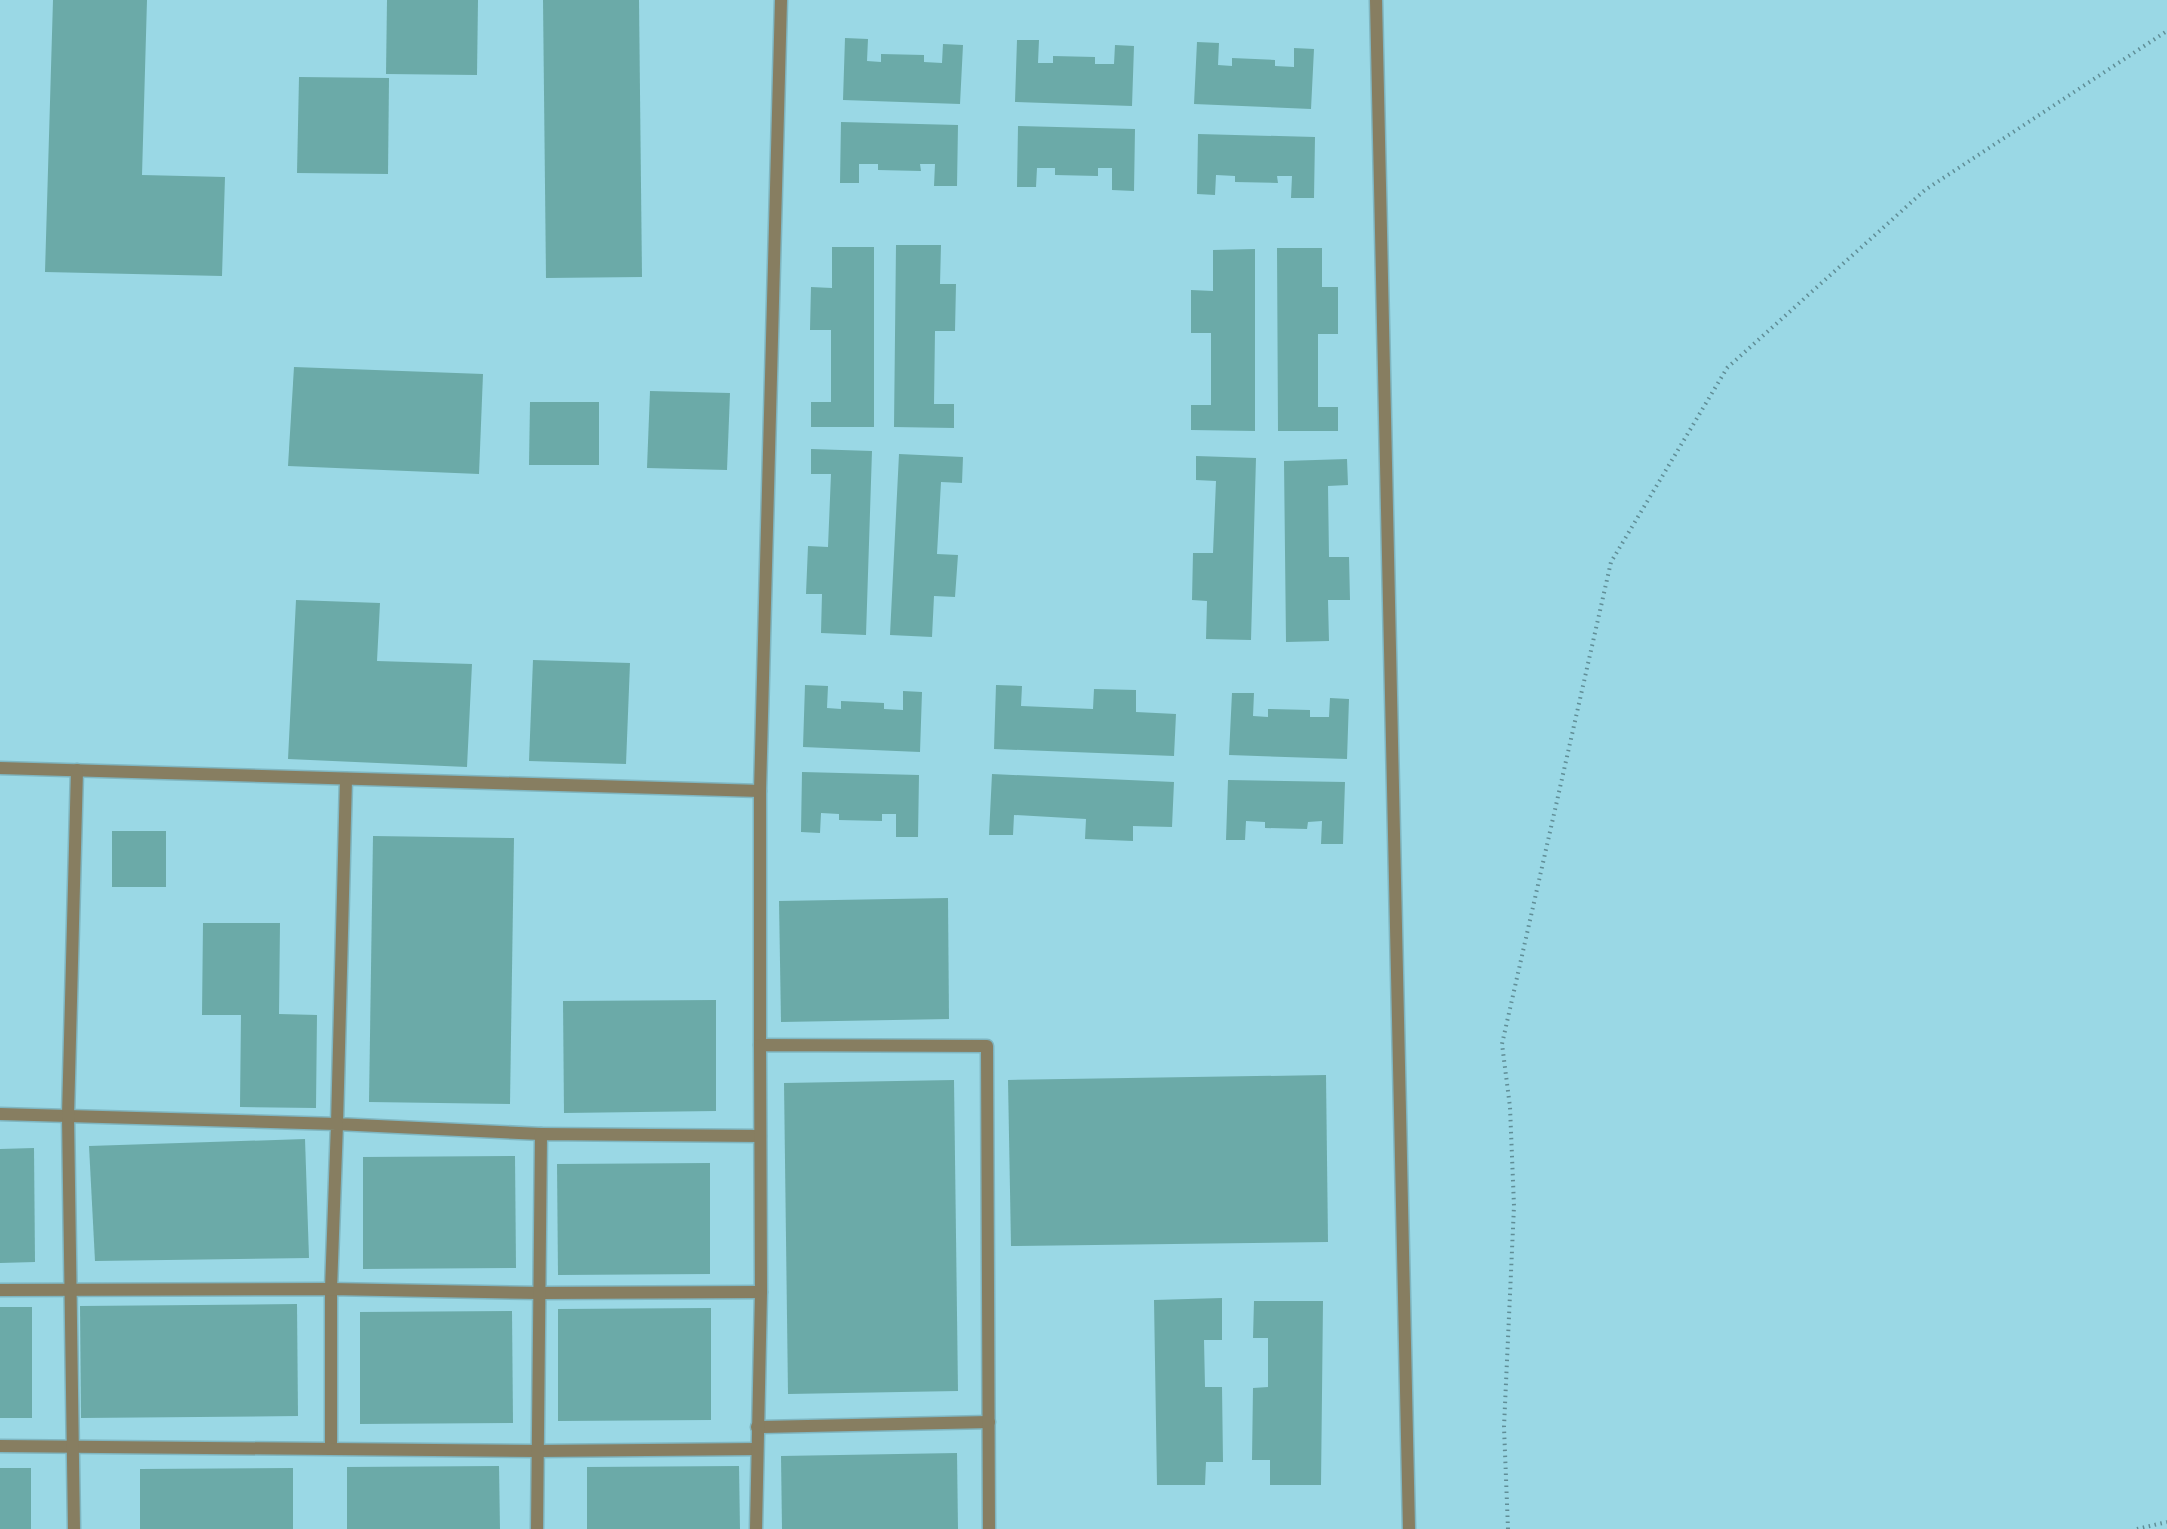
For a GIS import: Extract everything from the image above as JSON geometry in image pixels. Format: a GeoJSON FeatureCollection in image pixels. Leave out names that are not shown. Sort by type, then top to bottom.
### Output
{"type":"FeatureCollection","features":[{"type":"Feature","properties":{"kind":"street"},"geometry":{"type":"LineString","coordinates":[[756,1529],[760,1292],[760,792],[781,0]]}},
{"type":"Feature","properties":{"kind":"street"},"geometry":{"type":"LineString","coordinates":[[1376,0],[1410,1529]]}},
{"type":"Feature","properties":{"kind":"street"},"geometry":{"type":"LineString","coordinates":[[0,768],[760,792]]}},
{"type":"Feature","properties":{"kind":"street"},"geometry":{"type":"LineString","coordinates":[[74,1529],[68,1116],[77,770]]}},
{"type":"Feature","properties":{"kind":"street"},"geometry":{"type":"LineString","coordinates":[[331,1447],[331,1289],[346,779]]}},
{"type":"Feature","properties":{"kind":"street"},"geometry":{"type":"LineString","coordinates":[[760,1046],[987,1046],[989,1529]]}},
{"type":"Feature","properties":{"kind":"street"},"geometry":{"type":"LineString","coordinates":[[0,1114],[337,1124],[541,1134],[760,1136]]}},
{"type":"Feature","properties":{"kind":"street"},"geometry":{"type":"LineString","coordinates":[[537,1529],[541,1134]]}},
{"type":"Feature","properties":{"kind":"street"},"geometry":{"type":"LineString","coordinates":[[0,1290],[331,1289],[539,1293],[760,1292]]}},
{"type":"Feature","properties":{"kind":"street"},"geometry":{"type":"LineString","coordinates":[[757,1427],[989,1422]]}},
{"type":"Feature","properties":{"kind":"street"},"geometry":{"type":"LineString","coordinates":[[0,1446],[537,1450],[757,1449]]}},
{"type":"Feature","properties":{"kind":"path"},"geometry":{"type":"LineString","coordinates":[[1508,1529],[1504,1426],[1514,1206],[1510,1107],[1502,1044],[1611,562],[1727,368],[1925,190],[2167,31]]}},
{"type":"Feature","properties":{"kind":"path"},"geometry":{"type":"LineString","coordinates":[[2137,1529],[2167,1522]]}},
{"type":"Feature","properties":{"kind":"building"},"geometry":{"type":"Polygon","coordinates":[[[53,0],[147,0],[142,175],[225,177],[222,276],[45,272],[53,0]]]}},
{"type":"Feature","properties":{"kind":"building"},"geometry":{"type":"Polygon","coordinates":[[[387,0],[478,0],[477,75],[386,74],[387,0]]]}},
{"type":"Feature","properties":{"kind":"building"},"geometry":{"type":"Polygon","coordinates":[[[543,0],[639,0],[642,277],[546,278],[543,0]]]}},
{"type":"Feature","properties":{"kind":"building"},"geometry":{"type":"Polygon","coordinates":[[[845,38],[868,39],[867,61],[881,62],[881,54],[924,55],[924,62],[942,63],[943,44],[963,45],[960,104],[843,100],[845,38]]]}},
{"type":"Feature","properties":{"kind":"building"},"geometry":{"type":"Polygon","coordinates":[[[1017,40],[1039,40],[1038,63],[1053,63],[1053,56],[1095,57],[1095,64],[1114,64],[1115,45],[1134,46],[1132,106],[1015,102],[1017,40]]]}},
{"type":"Feature","properties":{"kind":"building"},"geometry":{"type":"Polygon","coordinates":[[[1197,42],[1219,43],[1218,65],[1232,66],[1232,58],[1275,60],[1275,66],[1294,67],[1294,48],[1314,49],[1311,109],[1194,104],[1197,42]]]}},
{"type":"Feature","properties":{"kind":"building"},"geometry":{"type":"Polygon","coordinates":[[[299,77],[389,78],[388,174],[297,173],[299,77]]]}},
{"type":"Feature","properties":{"kind":"building"},"geometry":{"type":"Polygon","coordinates":[[[841,122],[958,125],[957,186],[934,186],[935,164],[920,164],[921,171],[878,170],[878,164],[859,164],[859,183],[840,183],[841,122]]]}},
{"type":"Feature","properties":{"kind":"building"},"geometry":{"type":"Polygon","coordinates":[[[1018,126],[1135,129],[1134,191],[1112,190],[1112,168],[1098,168],[1098,176],[1055,175],[1055,168],[1037,168],[1036,187],[1017,187],[1018,126]]]}},
{"type":"Feature","properties":{"kind":"building"},"geometry":{"type":"Polygon","coordinates":[[[1198,134],[1315,137],[1314,198],[1291,198],[1292,176],[1277,176],[1278,183],[1235,182],[1235,176],[1216,175],[1215,195],[1197,194],[1198,134]]]}},
{"type":"Feature","properties":{"kind":"building"},"geometry":{"type":"Polygon","coordinates":[[[896,245],[941,245],[940,284],[956,284],[955,331],[935,331],[934,404],[954,404],[954,428],[894,427],[896,245]]]}},
{"type":"Feature","properties":{"kind":"building"},"geometry":{"type":"Polygon","coordinates":[[[832,247],[874,247],[874,427],[811,427],[811,402],[831,402],[831,330],[810,330],[811,287],[832,288],[832,247]]]}},
{"type":"Feature","properties":{"kind":"building"},"geometry":{"type":"Polygon","coordinates":[[[1277,248],[1322,248],[1322,287],[1338,287],[1338,334],[1318,334],[1318,407],[1338,407],[1338,431],[1278,431],[1277,248]]]}},
{"type":"Feature","properties":{"kind":"building"},"geometry":{"type":"Polygon","coordinates":[[[1255,249],[1255,431],[1191,430],[1191,405],[1211,405],[1211,333],[1191,333],[1191,290],[1213,291],[1213,250],[1255,249]]]}},
{"type":"Feature","properties":{"kind":"building"},"geometry":{"type":"Polygon","coordinates":[[[294,367],[483,374],[479,474],[288,466],[294,367]]]}},
{"type":"Feature","properties":{"kind":"building"},"geometry":{"type":"Polygon","coordinates":[[[650,391],[730,393],[727,470],[647,468],[650,391]]]}},
{"type":"Feature","properties":{"kind":"building"},"geometry":{"type":"Polygon","coordinates":[[[530,402],[599,402],[599,465],[529,465],[530,402]]]}},
{"type":"Feature","properties":{"kind":"building"},"geometry":{"type":"Polygon","coordinates":[[[811,449],[872,451],[866,635],[821,633],[822,594],[806,594],[808,546],[828,547],[831,474],[811,474],[811,449]]]}},
{"type":"Feature","properties":{"kind":"building"},"geometry":{"type":"Polygon","coordinates":[[[899,454],[963,457],[962,483],[941,482],[937,554],[958,555],[955,597],[934,596],[932,637],[890,635],[899,454]]]}},
{"type":"Feature","properties":{"kind":"building"},"geometry":{"type":"Polygon","coordinates":[[[1196,456],[1256,458],[1251,640],[1206,639],[1207,601],[1192,600],[1193,553],[1213,553],[1216,481],[1196,480],[1196,456]]]}},
{"type":"Feature","properties":{"kind":"building"},"geometry":{"type":"Polygon","coordinates":[[[1347,459],[1348,485],[1328,486],[1329,557],[1349,557],[1350,600],[1328,600],[1329,641],[1286,642],[1284,461],[1347,459]]]}},
{"type":"Feature","properties":{"kind":"building"},"geometry":{"type":"Polygon","coordinates":[[[296,600],[380,603],[377,661],[472,664],[467,767],[288,759],[296,600]]]}},
{"type":"Feature","properties":{"kind":"building"},"geometry":{"type":"Polygon","coordinates":[[[533,660],[630,663],[626,764],[529,761],[533,660]]]}},
{"type":"Feature","properties":{"kind":"building"},"geometry":{"type":"Polygon","coordinates":[[[805,685],[828,686],[827,708],[841,709],[841,701],[884,703],[884,709],[903,710],[903,691],[922,692],[920,752],[803,747],[805,685]]]}},
{"type":"Feature","properties":{"kind":"building"},"geometry":{"type":"Polygon","coordinates":[[[996,685],[1022,686],[1021,706],[1093,709],[1094,689],[1136,690],[1136,712],[1176,714],[1174,756],[994,749],[996,685]]]}},
{"type":"Feature","properties":{"kind":"building"},"geometry":{"type":"Polygon","coordinates":[[[1232,693],[1254,693],[1253,716],[1268,717],[1268,709],[1310,710],[1310,717],[1329,717],[1330,698],[1349,699],[1347,759],[1229,755],[1232,693]]]}},
{"type":"Feature","properties":{"kind":"building"},"geometry":{"type":"Polygon","coordinates":[[[802,772],[919,775],[918,837],[896,837],[896,814],[882,814],[882,821],[839,820],[839,814],[821,813],[820,833],[801,832],[802,772]]]}},
{"type":"Feature","properties":{"kind":"building"},"geometry":{"type":"Polygon","coordinates":[[[992,774],[1174,782],[1172,827],[1133,826],[1133,841],[1085,839],[1086,819],[1014,815],[1013,835],[989,835],[992,774]]]}},
{"type":"Feature","properties":{"kind":"building"},"geometry":{"type":"Polygon","coordinates":[[[1228,780],[1345,782],[1343,844],[1321,844],[1322,821],[1308,822],[1307,829],[1265,828],[1265,822],[1246,821],[1245,840],[1226,840],[1228,780]]]}},
{"type":"Feature","properties":{"kind":"building"},"geometry":{"type":"Polygon","coordinates":[[[112,831],[166,831],[166,887],[112,887],[112,831]]]}},
{"type":"Feature","properties":{"kind":"building"},"geometry":{"type":"Polygon","coordinates":[[[373,836],[514,838],[510,1104],[369,1102],[373,836]]]}},
{"type":"Feature","properties":{"kind":"building"},"geometry":{"type":"Polygon","coordinates":[[[948,898],[949,1019],[781,1022],[779,901],[948,898]]]}},
{"type":"Feature","properties":{"kind":"building"},"geometry":{"type":"Polygon","coordinates":[[[203,923],[280,923],[279,1014],[317,1015],[316,1108],[240,1107],[241,1015],[202,1015],[203,923]]]}},
{"type":"Feature","properties":{"kind":"building"},"geometry":{"type":"Polygon","coordinates":[[[716,1000],[716,1111],[564,1113],[563,1001],[716,1000]]]}},
{"type":"Feature","properties":{"kind":"building"},"geometry":{"type":"Polygon","coordinates":[[[1326,1075],[1328,1242],[1011,1246],[1008,1080],[1326,1075]]]}},
{"type":"Feature","properties":{"kind":"building"},"geometry":{"type":"Polygon","coordinates":[[[954,1080],[958,1391],[788,1394],[784,1083],[954,1080]]]}},
{"type":"Feature","properties":{"kind":"building"},"geometry":{"type":"Polygon","coordinates":[[[305,1139],[309,1258],[95,1261],[89,1146],[305,1139]]]}},
{"type":"Feature","properties":{"kind":"building"},"geometry":{"type":"Polygon","coordinates":[[[34,1148],[35,1262],[0,1263],[0,1149],[34,1148]]]}},
{"type":"Feature","properties":{"kind":"building"},"geometry":{"type":"Polygon","coordinates":[[[515,1156],[516,1268],[363,1269],[363,1157],[515,1156]]]}},
{"type":"Feature","properties":{"kind":"building"},"geometry":{"type":"Polygon","coordinates":[[[710,1163],[710,1274],[558,1275],[557,1164],[710,1163]]]}},
{"type":"Feature","properties":{"kind":"building"},"geometry":{"type":"Polygon","coordinates":[[[1222,1298],[1222,1340],[1204,1340],[1205,1387],[1222,1387],[1223,1462],[1206,1462],[1205,1485],[1157,1485],[1154,1300],[1222,1298]]]}},
{"type":"Feature","properties":{"kind":"building"},"geometry":{"type":"Polygon","coordinates":[[[1254,1301],[1323,1301],[1321,1485],[1270,1485],[1270,1460],[1252,1460],[1253,1388],[1268,1387],[1268,1338],[1253,1338],[1254,1301]]]}},
{"type":"Feature","properties":{"kind":"building"},"geometry":{"type":"Polygon","coordinates":[[[297,1304],[298,1416],[81,1418],[80,1306],[297,1304]]]}},
{"type":"Feature","properties":{"kind":"building"},"geometry":{"type":"Polygon","coordinates":[[[0,1307],[32,1307],[32,1418],[0,1418],[0,1307]]]}},
{"type":"Feature","properties":{"kind":"building"},"geometry":{"type":"Polygon","coordinates":[[[711,1308],[711,1420],[558,1421],[558,1309],[711,1308]]]}},
{"type":"Feature","properties":{"kind":"building"},"geometry":{"type":"Polygon","coordinates":[[[512,1311],[513,1423],[360,1424],[360,1312],[512,1311]]]}},
{"type":"Feature","properties":{"kind":"building"},"geometry":{"type":"Polygon","coordinates":[[[957,1453],[958,1529],[782,1529],[781,1456],[957,1453]]]}},
{"type":"Feature","properties":{"kind":"building"},"geometry":{"type":"Polygon","coordinates":[[[499,1466],[500,1529],[347,1529],[347,1467],[499,1466]]]}},
{"type":"Feature","properties":{"kind":"building"},"geometry":{"type":"Polygon","coordinates":[[[739,1466],[740,1529],[587,1529],[587,1467],[739,1466]]]}},
{"type":"Feature","properties":{"kind":"building"},"geometry":{"type":"Polygon","coordinates":[[[0,1468],[31,1468],[31,1529],[0,1529],[0,1468]]]}},
{"type":"Feature","properties":{"kind":"building"},"geometry":{"type":"Polygon","coordinates":[[[293,1468],[293,1529],[140,1529],[140,1469],[293,1468]]]}}]}
